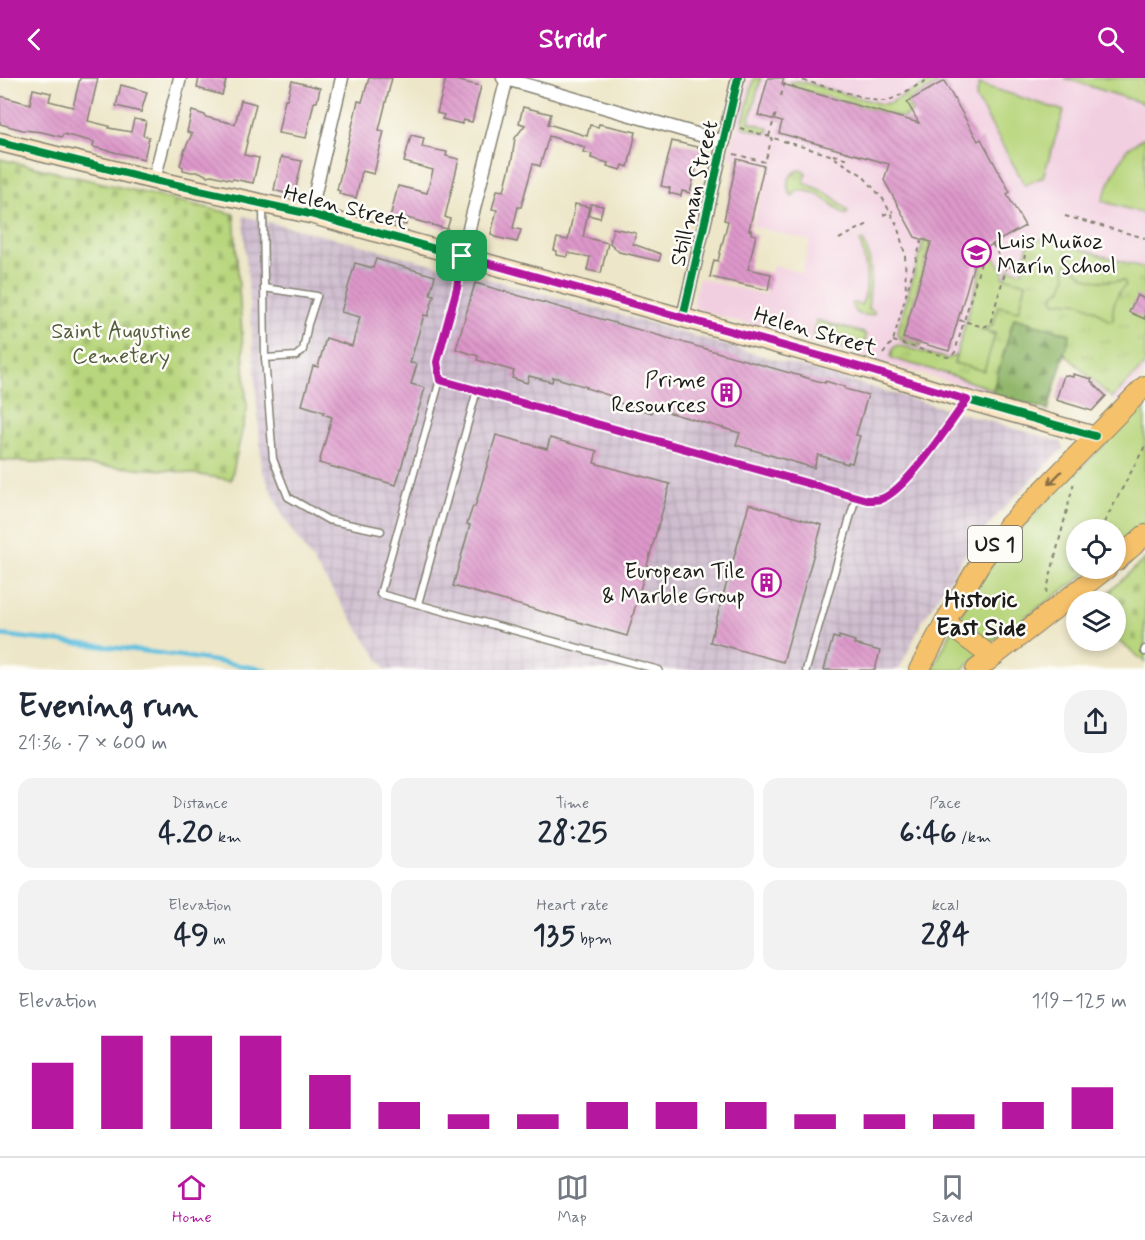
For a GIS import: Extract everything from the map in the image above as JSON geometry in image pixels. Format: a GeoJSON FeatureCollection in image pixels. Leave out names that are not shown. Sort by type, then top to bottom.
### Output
{"type":"FeatureCollection","features":[{"type":"Feature","properties":{"kind":"main road","name":"US 1"},"geometry":{"type":"LineString","coordinates":[[919,670],[982,560],[1008,526],[1145,386]]}},
{"type":"Feature","properties":{"kind":"main road"},"geometry":{"type":"LineString","coordinates":[[1126,552],[1145,535]]}},
{"type":"Feature","properties":{"kind":"main road"},"geometry":{"type":"LineString","coordinates":[[976,670],[1093,579]]}},
{"type":"Feature","properties":{"kind":"main road"},"geometry":{"type":"LineString","coordinates":[[945,622],[992,657]]}},
{"type":"Feature","properties":{"kind":"street"},"geometry":{"type":"LineString","coordinates":[[154,180],[180,78]]}},
{"type":"Feature","properties":{"kind":"street"},"geometry":{"type":"LineString","coordinates":[[310,214],[342,78]]}},
{"type":"Feature","properties":{"kind":"street"},"geometry":{"type":"LineString","coordinates":[[462,256],[506,78],[724,142]]}},
{"type":"Feature","properties":{"kind":"street","name":"Stillman Street"},"geometry":{"type":"LineString","coordinates":[[683,317],[738,78]]}},
{"type":"Feature","properties":{"kind":"street","name":"Helen Street"},"geometry":{"type":"LineString","coordinates":[[0,142],[154,180],[310,214],[683,317],[1095,436]]}},
{"type":"Feature","properties":{"kind":"lane"},"geometry":{"type":"LineString","coordinates":[[262,204],[265,358],[273,459],[288,497],[328,520],[381,531]]}},
{"type":"Feature","properties":{"kind":"lane"},"geometry":{"type":"LineString","coordinates":[[462,256],[457,288],[437,362],[440,380],[380,594],[659,670]]}},
{"type":"Feature","properties":{"kind":"lane"},"geometry":{"type":"LineString","coordinates":[[264,288],[316,296],[303,350],[296,356],[265,358]]}},
{"type":"Feature","properties":{"kind":"lane"},"geometry":{"type":"LineString","coordinates":[[440,380],[867,500],[880,499],[909,477],[967,400]]}},
{"type":"Feature","properties":{"kind":"lane"},"geometry":{"type":"LineString","coordinates":[[418,604],[477,390]]}},
{"type":"Feature","properties":{"kind":"lane"},"geometry":{"type":"LineString","coordinates":[[806,670],[856,497]]}},
{"type":"Feature","properties":{"kind":"path"},"geometry":{"type":"LineString","coordinates":[[781,96],[786,78]]}},
{"type":"Feature","properties":{"kind":"path"},"geometry":{"type":"LineString","coordinates":[[794,78],[884,102],[895,99],[931,78]]}},
{"type":"Feature","properties":{"kind":"path"},"geometry":{"type":"LineString","coordinates":[[734,154],[765,162],[777,110]]}},
{"type":"Feature","properties":{"kind":"path"},"geometry":{"type":"LineString","coordinates":[[740,128],[848,159]]}},
{"type":"Feature","properties":{"kind":"path"},"geometry":{"type":"LineString","coordinates":[[830,155],[862,175],[891,212],[905,254],[906,294]]}},
{"type":"Feature","properties":{"kind":"path"},"geometry":{"type":"LineString","coordinates":[[883,215],[891,212]]}},
{"type":"Feature","properties":{"kind":"path"},"geometry":{"type":"LineString","coordinates":[[1065,216],[1145,238]]}},
{"type":"Feature","properties":{"kind":"path"},"geometry":{"type":"LineString","coordinates":[[839,239],[868,224]]}},
{"type":"Feature","properties":{"kind":"path"},"geometry":{"type":"LineString","coordinates":[[883,354],[893,341],[922,239]]}},
{"type":"Feature","properties":{"kind":"path"},"geometry":{"type":"LineString","coordinates":[[893,341],[947,357],[952,356],[985,249],[993,245],[1004,265],[1021,270],[1025,255]]}},
{"type":"Feature","properties":{"kind":"path"},"geometry":{"type":"LineString","coordinates":[[958,320],[983,327],[990,324],[1007,266]]}},
{"type":"Feature","properties":{"kind":"path"},"geometry":{"type":"LineString","coordinates":[[1107,519],[1145,446]]}},
{"type":"Feature","properties":{"kind":"path"},"geometry":{"type":"LineString","coordinates":[[1046,594],[1077,474]]}},
{"type":"Feature","properties":{"kind":"shaded area","name":"Luis Muñoz Marín School"},"geometry":{"type":"Polygon","coordinates":[[[748,78],[1145,78],[1145,374],[1117,403],[1064,354],[1048,410],[695,309],[693,302],[699,278],[765,295],[773,265],[802,273],[810,241],[753,226],[768,168],[729,157],[748,78]]]}},
{"type":"Feature","properties":{"kind":"shaded area"},"geometry":{"type":"Polygon","coordinates":[[[243,216],[346,241],[607,311],[1061,442],[1063,449],[1001,511],[970,547],[923,620],[899,670],[386,670],[284,518],[262,470],[243,216]]]}},
{"type":"Feature","properties":{"kind":"green space"},"geometry":{"type":"Polygon","coordinates":[[[754,78],[761,78],[749,122],[769,128],[766,133],[742,126],[754,78]]]}},
{"type":"Feature","properties":{"kind":"green space"},"geometry":{"type":"Polygon","coordinates":[[[1064,78],[1145,78],[1145,104],[1064,78]]]}},
{"type":"Feature","properties":{"kind":"green space"},"geometry":{"type":"Polygon","coordinates":[[[935,79],[937,84],[907,101],[912,112],[903,118],[792,87],[785,88],[791,82],[799,81],[881,104],[890,103],[935,79]]]}},
{"type":"Feature","properties":{"kind":"green space"},"geometry":{"type":"Polygon","coordinates":[[[979,84],[1064,111],[1043,177],[1025,185],[976,98],[979,84]]]}},
{"type":"Feature","properties":{"kind":"green space"},"geometry":{"type":"Polygon","coordinates":[[[1145,137],[1145,214],[1102,201],[1127,149],[1145,137]]]}},
{"type":"Feature","properties":{"kind":"green space","name":"Saint Augustine Cemetery"},"geometry":{"type":"Polygon","coordinates":[[[0,159],[234,214],[247,409],[231,480],[168,470],[0,460],[0,159]]]}},
{"type":"Feature","properties":{"kind":"green space"},"geometry":{"type":"Polygon","coordinates":[[[802,170],[806,173],[804,183],[828,194],[848,212],[845,215],[822,197],[803,190],[791,195],[788,182],[797,171],[802,170]]]}},
{"type":"Feature","properties":{"kind":"green space"},"geometry":{"type":"Polygon","coordinates":[[[1045,239],[1145,268],[1145,365],[1112,398],[1064,353],[1070,334],[1014,318],[993,390],[891,357],[893,348],[898,345],[947,359],[956,355],[954,363],[984,370],[995,333],[983,330],[994,323],[996,310],[1000,304],[1026,283],[1006,278],[1009,268],[1022,272],[1027,247],[1033,242],[1045,239]]]}},
{"type":"Feature","properties":{"kind":"green space"},"geometry":{"type":"Polygon","coordinates":[[[863,240],[870,265],[868,308],[874,311],[874,314],[867,315],[857,313],[852,304],[861,305],[866,291],[865,265],[860,241],[863,240]]]}},
{"type":"Feature","properties":{"kind":"green space"},"geometry":{"type":"Polygon","coordinates":[[[924,240],[931,242],[903,338],[921,343],[920,347],[903,341],[897,333],[924,240]]]}},
{"type":"Feature","properties":{"kind":"green space"},"geometry":{"type":"Polygon","coordinates":[[[989,248],[1004,269],[1003,277],[1026,283],[1019,311],[998,306],[990,327],[982,330],[995,335],[984,371],[954,363],[989,248]]]}},
{"type":"Feature","properties":{"kind":"green space"},"geometry":{"type":"Polygon","coordinates":[[[1067,263],[1071,263],[1082,275],[1094,280],[1124,281],[1126,285],[1119,292],[1115,301],[1113,320],[1109,321],[1084,304],[1055,302],[1053,297],[1061,290],[1066,276],[1067,263]]]}},
{"type":"Feature","properties":{"kind":"green space"},"geometry":{"type":"Polygon","coordinates":[[[1014,318],[1070,334],[1048,410],[992,394],[1014,318]]]}},
{"type":"Feature","properties":{"kind":"green space"},"geometry":{"type":"Polygon","coordinates":[[[816,320],[864,333],[866,335],[865,345],[860,343],[859,346],[850,350],[813,336],[816,320]]]}},
{"type":"Feature","properties":{"kind":"green space"},"geometry":{"type":"Polygon","coordinates":[[[1145,405],[1145,522],[1126,539],[1126,519],[1066,519],[1066,579],[1079,579],[998,636],[962,670],[932,670],[964,607],[996,558],[1042,506],[1145,405]]]}},
{"type":"Feature","properties":{"kind":"green space"},"geometry":{"type":"Polygon","coordinates":[[[1145,559],[1145,662],[1126,647],[1126,591],[1110,591],[1126,579],[1126,576],[1145,559]]]}},
{"type":"Feature","properties":{"kind":"building"},"geometry":{"type":"Polygon","coordinates":[[[80,78],[98,78],[88,121],[131,132],[134,119],[146,121],[143,135],[149,137],[144,159],[93,147],[94,142],[63,134],[62,137],[0,124],[0,96],[30,104],[33,89],[51,93],[49,101],[73,107],[80,78]]]}},
{"type":"Feature","properties":{"kind":"building"},"geometry":{"type":"Polygon","coordinates":[[[199,78],[226,81],[222,95],[197,88],[199,78]]]}},
{"type":"Feature","properties":{"kind":"building"},"geometry":{"type":"Polygon","coordinates":[[[369,78],[392,78],[379,130],[384,131],[374,174],[362,171],[356,198],[339,194],[340,191],[337,190],[358,101],[362,102],[369,78]]]}},
{"type":"Feature","properties":{"kind":"building"},"geometry":{"type":"Polygon","coordinates":[[[446,78],[481,86],[472,122],[463,120],[462,124],[442,119],[444,115],[437,113],[446,78]]]}},
{"type":"Feature","properties":{"kind":"building"},"geometry":{"type":"Polygon","coordinates":[[[768,78],[784,78],[782,84],[919,123],[907,102],[944,81],[978,141],[981,139],[1010,192],[1007,194],[1025,226],[977,253],[949,351],[903,338],[931,242],[915,237],[884,180],[889,164],[779,133],[782,122],[758,115],[768,78]]]}},
{"type":"Feature","properties":{"kind":"building"},"geometry":{"type":"Polygon","coordinates":[[[292,81],[320,88],[317,102],[314,102],[306,138],[278,133],[285,99],[287,99],[292,81]]]}},
{"type":"Feature","properties":{"kind":"building"},"geometry":{"type":"Polygon","coordinates":[[[121,85],[147,92],[141,112],[116,106],[121,85]]]}},
{"type":"Feature","properties":{"kind":"building"},"geometry":{"type":"Polygon","coordinates":[[[241,100],[256,104],[244,155],[259,158],[253,183],[183,170],[180,165],[192,134],[187,132],[192,111],[205,115],[205,117],[235,124],[241,100]]]}},
{"type":"Feature","properties":{"kind":"building"},"geometry":{"type":"Polygon","coordinates":[[[523,107],[551,114],[548,124],[587,136],[590,125],[598,127],[599,124],[636,132],[628,167],[623,165],[621,170],[591,158],[592,154],[583,152],[585,147],[549,136],[540,166],[533,164],[521,207],[518,207],[513,228],[521,230],[517,242],[491,234],[497,210],[492,209],[497,190],[504,191],[515,138],[525,125],[519,123],[523,107]]]}},
{"type":"Feature","properties":{"kind":"building"},"geometry":{"type":"Polygon","coordinates":[[[411,135],[424,138],[422,147],[447,152],[446,156],[459,159],[445,217],[450,219],[447,229],[407,218],[406,225],[389,221],[398,186],[427,193],[433,170],[404,162],[411,135]]]}},
{"type":"Feature","properties":{"kind":"building"},"geometry":{"type":"Polygon","coordinates":[[[672,141],[701,148],[690,193],[682,191],[681,196],[669,193],[670,188],[661,186],[672,141]]]}},
{"type":"Feature","properties":{"kind":"building"},"geometry":{"type":"Polygon","coordinates":[[[281,157],[302,161],[294,196],[274,190],[281,157]]]}},
{"type":"Feature","properties":{"kind":"building"},"geometry":{"type":"Polygon","coordinates":[[[737,159],[764,166],[749,230],[751,234],[756,235],[748,269],[771,274],[768,290],[710,277],[714,260],[718,261],[728,221],[724,220],[737,159]]]}},
{"type":"Feature","properties":{"kind":"building"},"geometry":{"type":"Polygon","coordinates":[[[575,204],[589,207],[583,237],[608,243],[601,273],[587,270],[590,257],[568,253],[567,257],[556,255],[557,251],[554,250],[557,238],[568,240],[575,204]]]}},
{"type":"Feature","properties":{"kind":"building"},"geometry":{"type":"Polygon","coordinates":[[[591,204],[603,206],[600,218],[588,215],[591,204]]]}},
{"type":"Feature","properties":{"kind":"building"},"geometry":{"type":"Polygon","coordinates":[[[613,228],[636,233],[633,244],[661,254],[659,261],[619,252],[610,243],[613,228]]]}},
{"type":"Feature","properties":{"kind":"building"},"geometry":{"type":"Polygon","coordinates":[[[376,259],[435,276],[430,294],[434,295],[428,316],[424,315],[410,363],[417,364],[411,384],[425,388],[396,485],[319,463],[332,417],[302,405],[313,366],[318,367],[326,338],[352,346],[360,317],[341,312],[355,263],[373,268],[376,259]]]}},
{"type":"Feature","properties":{"kind":"building","name":"Prime Resources"},"geometry":{"type":"Polygon","coordinates":[[[475,283],[868,395],[856,435],[860,436],[852,463],[848,462],[848,464],[818,455],[814,468],[736,445],[740,433],[653,408],[652,413],[613,401],[614,397],[587,387],[553,377],[552,382],[529,376],[527,383],[512,378],[514,371],[477,360],[478,356],[456,349],[475,283]]]}},
{"type":"Feature","properties":{"kind":"building"},"geometry":{"type":"Polygon","coordinates":[[[1137,295],[1145,299],[1145,319],[1129,312],[1137,295]]]}},
{"type":"Feature","properties":{"kind":"building"},"geometry":{"type":"Polygon","coordinates":[[[1073,374],[1092,379],[1091,381],[1106,396],[1092,411],[1056,400],[1064,375],[1073,377],[1073,374]]]}},
{"type":"Feature","properties":{"kind":"building"},"geometry":{"type":"Polygon","coordinates":[[[496,435],[547,449],[550,438],[597,451],[594,463],[670,484],[627,636],[453,586],[470,525],[467,524],[473,506],[475,507],[496,435]]]}},
{"type":"Feature","properties":{"kind":"building","name":"European Tile & Marble Group"},"geometry":{"type":"Polygon","coordinates":[[[749,504],[822,525],[783,662],[710,642],[749,504]]]}},
{"type":"Feature","properties":{"kind":"building"},"geometry":{"type":"Polygon","coordinates":[[[839,636],[855,641],[854,644],[880,651],[875,670],[824,670],[833,637],[839,639],[839,636]]]}},
{"type":"Feature","properties":{"kind":"waterway"},"geometry":{"type":"LineString","coordinates":[[0,635],[167,654],[266,670]]}},
{"type":"Feature","properties":{"kind":"cycle path"},"geometry":{"type":"LineString","coordinates":[[683,317],[738,78]]}},
{"type":"Feature","properties":{"kind":"cycle path"},"geometry":{"type":"LineString","coordinates":[[0,142],[154,180],[310,214],[863,368],[1095,436]]}},
{"type":"Feature","properties":{"kind":"place","name":"Luis Muñoz Marín School"},"geometry":{"type":"Point","coordinates":[976,253]}},
{"type":"Feature","properties":{"kind":"place","name":"Prime Resources"},"geometry":{"type":"Point","coordinates":[727,392]}},
{"type":"Feature","properties":{"kind":"place","name":"European Tile & Marble Group"},"geometry":{"type":"Point","coordinates":[766,583]}},
{"type":"Feature","properties":{"kind":"district","name":"Historic East Side"},"geometry":{"type":"Point","coordinates":[981,613]}},
{"type":"Feature","properties":{"kind":"route"},"geometry":{"type":"LineString","coordinates":[[462,256],[863,368],[967,400],[909,477],[880,499],[867,500],[440,380],[437,362],[457,288],[462,256]]}}]}
